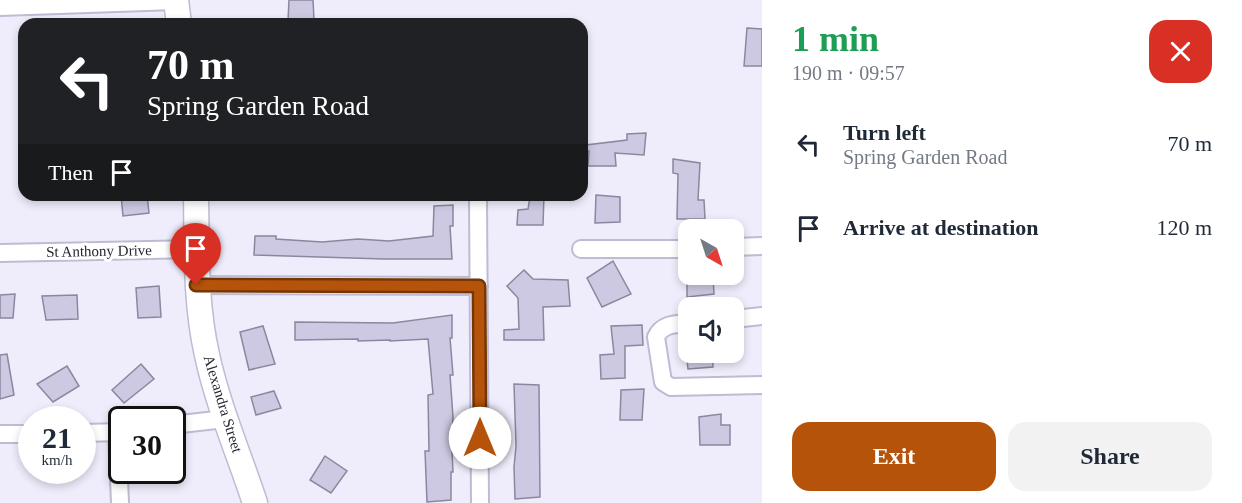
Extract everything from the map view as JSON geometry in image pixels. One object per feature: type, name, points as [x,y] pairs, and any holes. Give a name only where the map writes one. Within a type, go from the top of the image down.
[{"type":"main road","name":"Alexandra Street","points":[[196,201],[198,249],[196,285],[206,354],[225,419],[255,503]]},
{"type":"street","points":[[0,7],[177,8]]},
{"type":"street","points":[[478,201],[480,503]]},
{"type":"street","points":[[744,247],[762,246]]},
{"type":"street","name":"St Anthony Drive","points":[[0,253],[198,249]]},
{"type":"street","points":[[581,249],[678,249]]},
{"type":"street","points":[[196,285],[479,286]]},
{"type":"street","points":[[744,318],[762,316]]},
{"type":"street","points":[[678,324],[669,324],[656,337],[663,382],[671,387],[762,385]]},
{"type":"street","points":[[186,423],[225,419]]},
{"type":"street","points":[[0,434],[18,434]]},
{"type":"street","points":[[120,484],[120,503]]},
{"type":"building","points":[[289,0],[313,0],[314,18],[288,18]]},
{"type":"building","points":[[747,28],[762,29],[762,66],[744,66]]},
{"type":"building","points":[[646,133],[644,155],[615,153],[616,166],[588,166],[588,145],[627,140],[627,134]]},
{"type":"building","points":[[673,159],[700,163],[698,200],[704,200],[705,219],[677,219],[678,174],[673,173]]},
{"type":"building","points":[[596,195],[620,197],[620,222],[595,223]]},
{"type":"building","points":[[122,201],[148,201],[149,213],[123,216]]},
{"type":"building","points":[[529,201],[544,201],[543,225],[517,225],[518,210],[528,209]]},
{"type":"building","points":[[453,205],[453,226],[450,226],[452,259],[254,255],[255,236],[276,236],[276,239],[322,242],[358,239],[389,241],[433,236],[434,206]]},
{"type":"building","points":[[613,261],[631,294],[602,307],[587,278]]},
{"type":"building","points":[[524,270],[533,279],[568,280],[570,306],[543,307],[544,340],[504,340],[504,330],[519,329],[518,298],[507,286]]},
{"type":"building","points":[[687,285],[714,285],[714,294],[687,297]]},
{"type":"building","points":[[159,286],[161,317],[138,318],[136,288]]},
{"type":"building","points":[[15,294],[13,318],[0,318],[0,295]]},
{"type":"building","points":[[77,295],[78,319],[46,320],[42,296]]},
{"type":"building","points":[[452,315],[452,338],[450,338],[453,375],[450,375],[453,417],[451,500],[427,502],[425,451],[429,451],[428,395],[433,394],[428,339],[295,340],[295,322],[393,323]]},
{"type":"building","points":[[642,325],[643,345],[625,346],[625,378],[601,379],[600,355],[614,354],[611,326]]},
{"type":"building","points":[[263,326],[275,364],[249,370],[240,332]]},
{"type":"building","points":[[7,354],[14,395],[0,399],[0,355]]},
{"type":"building","points":[[687,363],[713,363],[713,367],[688,369]]},
{"type":"building","points":[[141,364],[154,379],[124,403],[112,390]]},
{"type":"building","points":[[67,366],[79,386],[53,402],[37,384]]},
{"type":"building","points":[[514,384],[539,385],[540,497],[515,499]]},
{"type":"building","points":[[644,389],[642,420],[620,420],[621,390]]},
{"type":"building","points":[[274,391],[281,408],[256,415],[251,397]]},
{"type":"building","points":[[721,414],[721,425],[730,425],[730,445],[700,445],[699,417]]},
{"type":"building","points":[[325,456],[347,471],[331,493],[310,480]]},
{"type":"route","points":[[196,285],[479,286],[480,438]]}]
